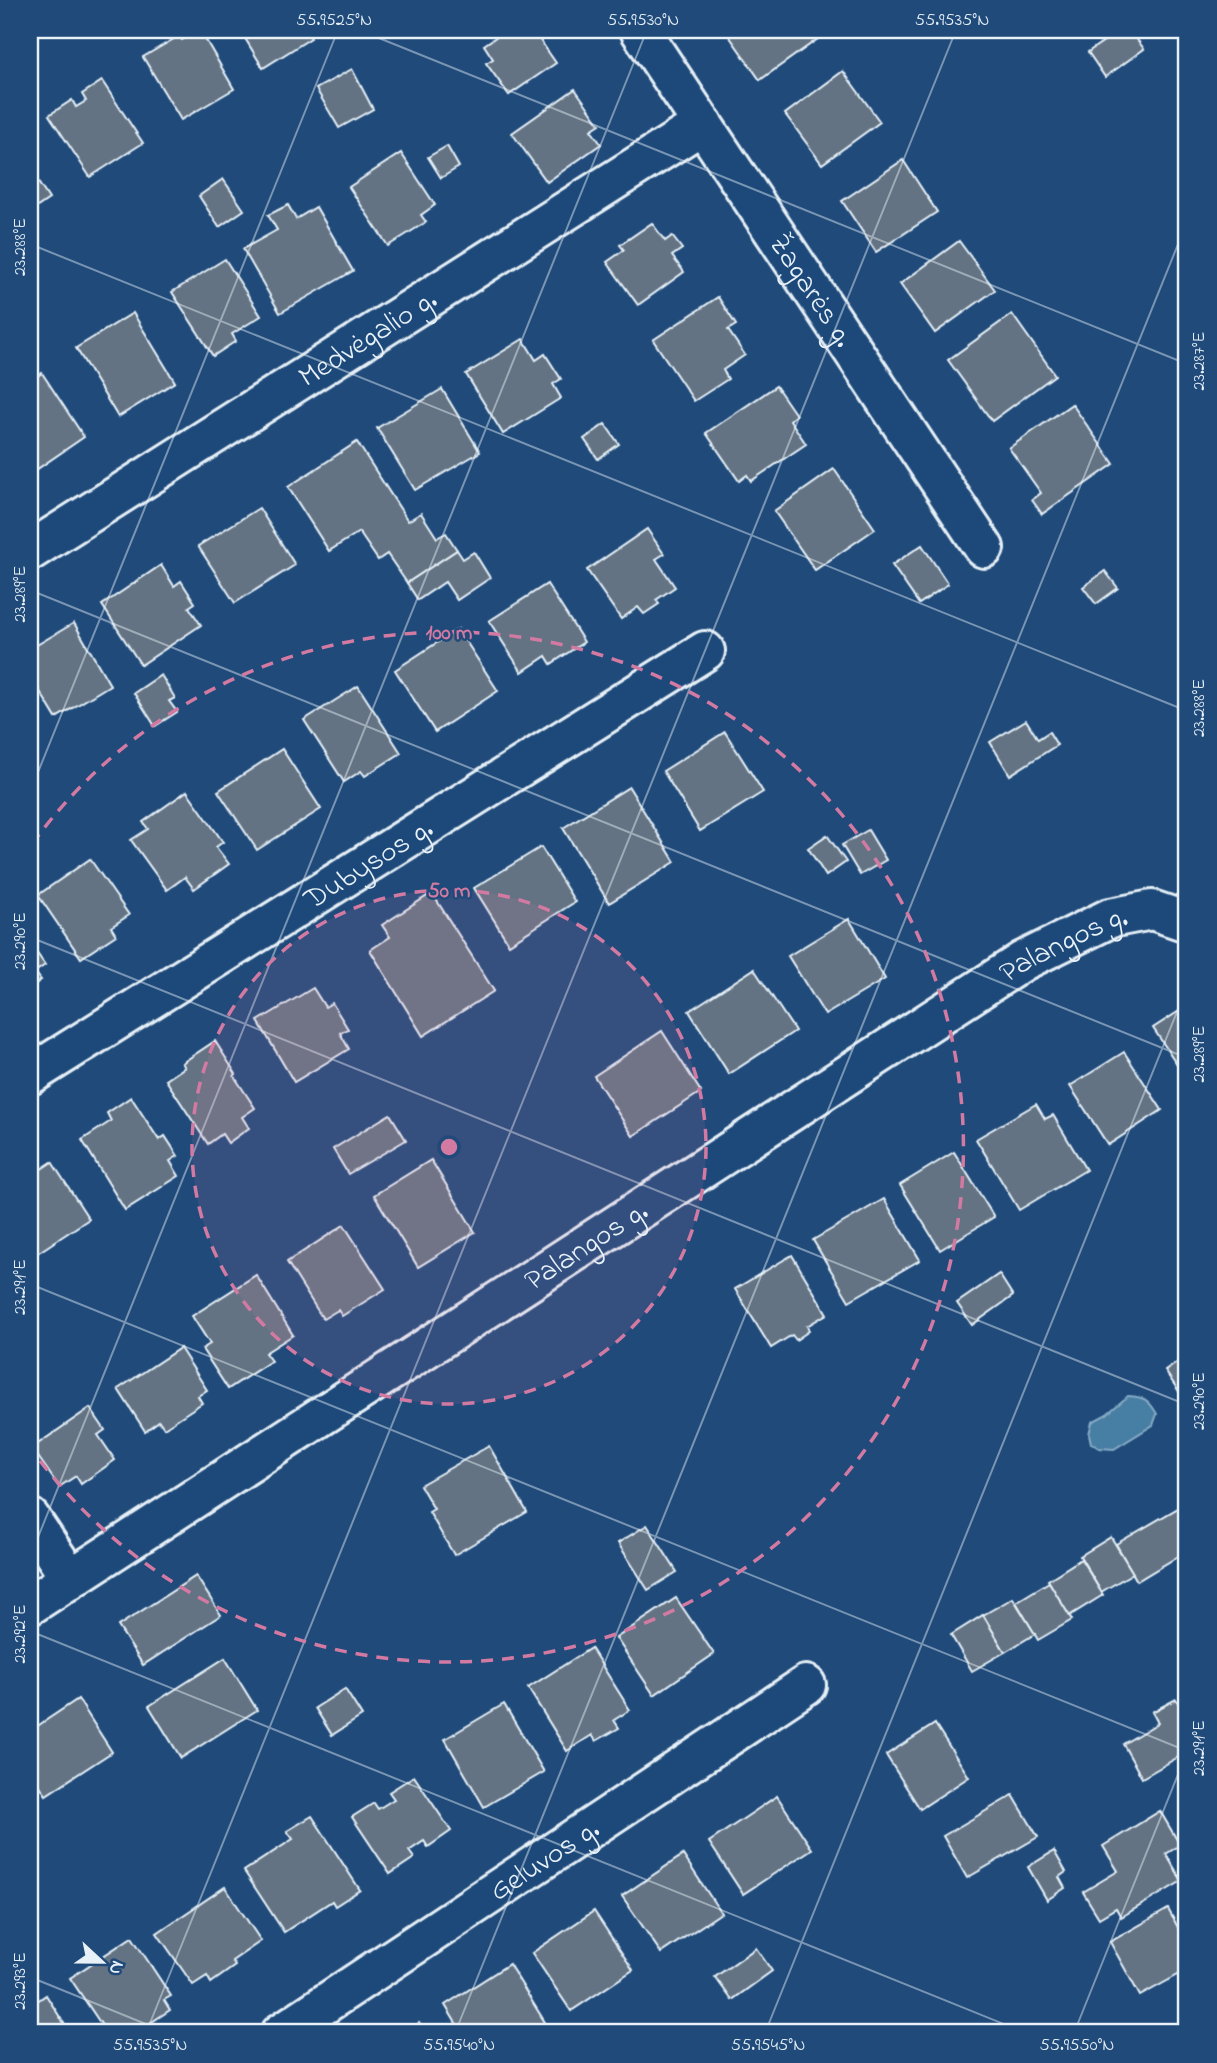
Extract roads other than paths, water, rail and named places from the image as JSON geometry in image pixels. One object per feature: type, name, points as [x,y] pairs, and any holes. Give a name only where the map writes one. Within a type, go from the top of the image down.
[{"type":"street","name":"Žagarės g.","points":[[640,30],[984,548]]},
{"type":"street","name":"Medvėgalio g.","points":[[30,551],[703,124]]},
{"type":"street","name":"Dubysos g.","points":[[30,1075],[705,651]]},
{"type":"street","name":"Palangos g.","points":[[30,1605],[1023,961],[1111,918],[1152,910],[1187,922]]},
{"type":"street","points":[[30,1518],[70,1578]]},
{"type":"street","name":"Geluvos g.","points":[[281,2033],[806,1685]]},
{"type":"water","points":[[1128,1396],[1143,1398],[1151,1405],[1157,1414],[1153,1425],[1114,1449],[1099,1448],[1091,1443],[1089,1434],[1092,1422],[1107,1414]]}]
